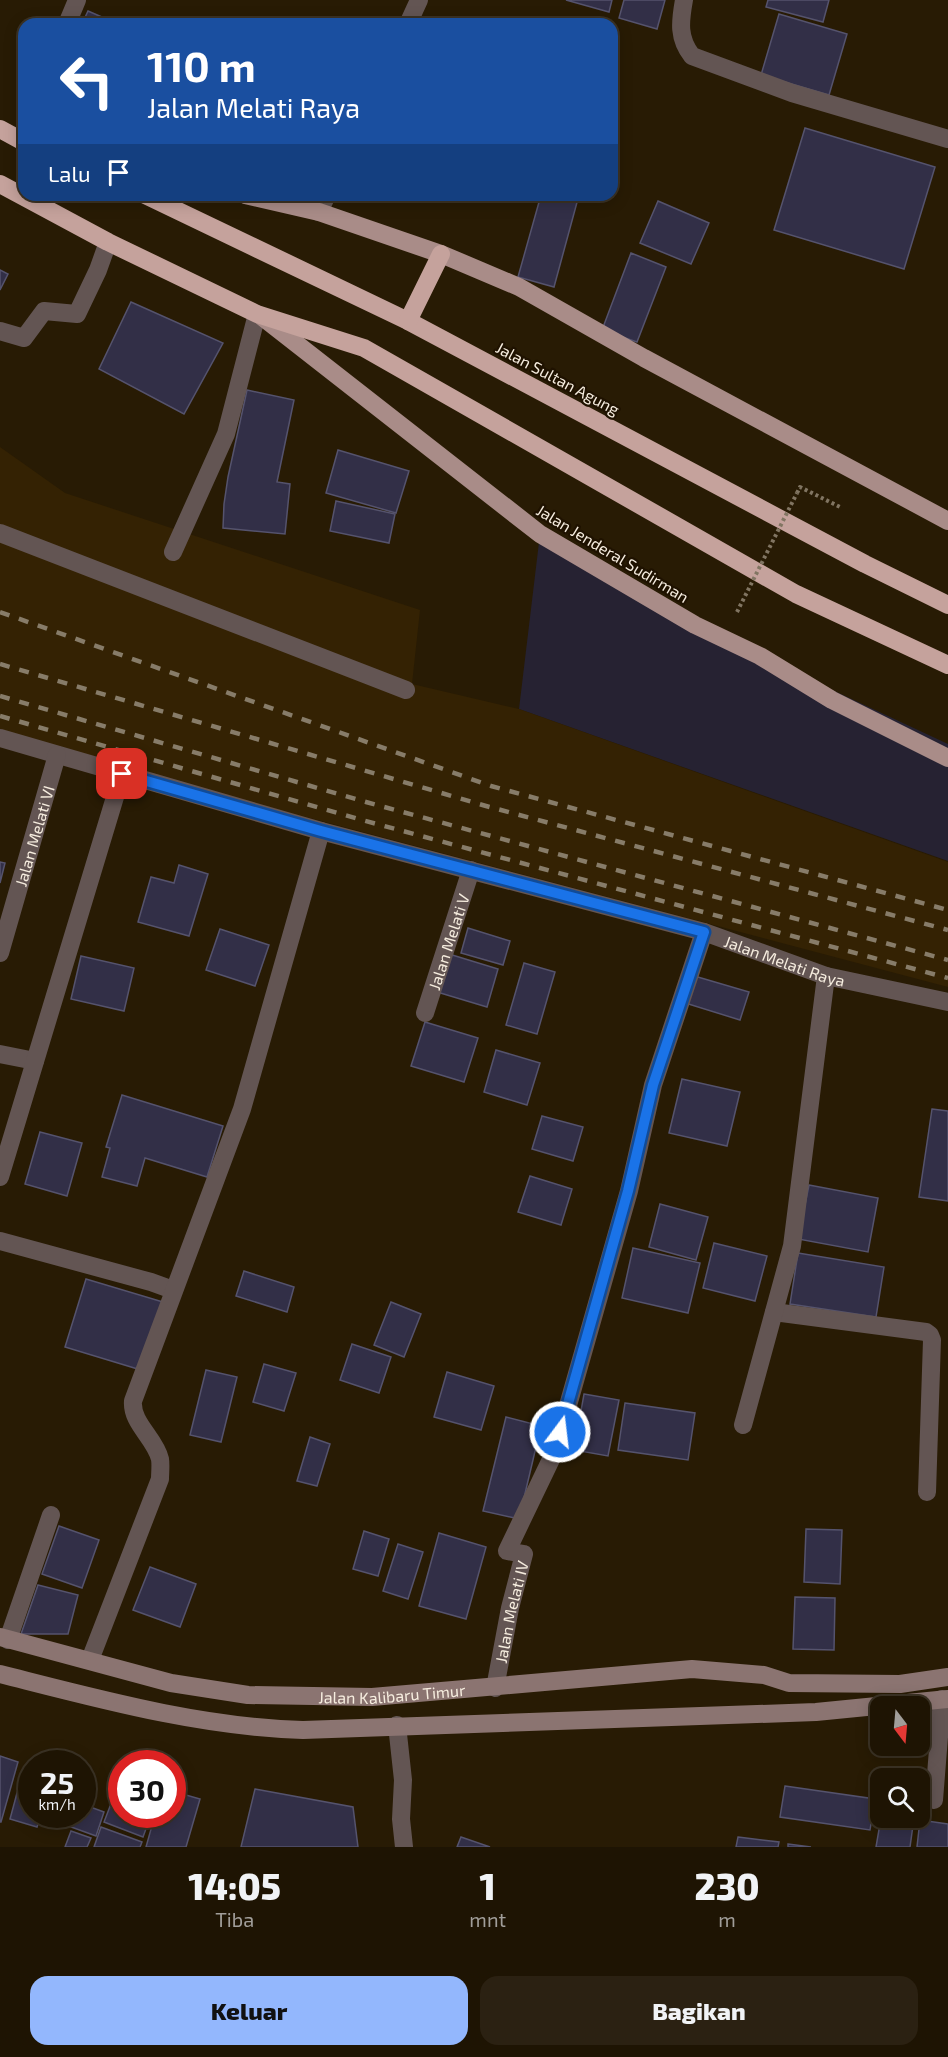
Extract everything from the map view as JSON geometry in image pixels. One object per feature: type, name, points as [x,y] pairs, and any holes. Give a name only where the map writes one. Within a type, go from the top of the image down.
[{"type":"highway","points":[[0,129],[18,136]]},
{"type":"highway","name":"Jalan Jenderal Sudirman","points":[[0,184],[18,194]]},
{"type":"highway","name":"Jalan Jenderal Sudirman","points":[[32,201],[108,242],[257,314],[363,348],[796,594],[948,665]]},
{"type":"highway","name":"Jalan Sultan Agung","points":[[158,201],[408,321],[865,564],[948,605]]},
{"type":"highway","points":[[408,321],[441,254]]},
{"type":"main road","points":[[271,201],[320,212],[441,254],[519,287],[644,358],[948,521]]},
{"type":"main road","name":"Jalan Jenderal Sudirman","points":[[257,314],[540,534],[695,626],[760,656],[832,700],[948,758]]},
{"type":"street","points":[[70,18],[77,0]]},
{"type":"street","points":[[411,18],[419,0]]},
{"type":"street","points":[[684,0],[680,33],[692,56],[792,93],[948,139]]},
{"type":"street","points":[[320,212],[325,201]]},
{"type":"street","points":[[0,331],[24,338],[44,311],[77,314],[98,270],[108,242]]},
{"type":"street","points":[[173,552],[226,434],[257,314]]},
{"type":"street","points":[[0,533],[406,690]]},
{"type":"street","name":"Jalan Melati Raya","points":[[0,738],[321,831],[704,932],[826,976],[948,1002]]},
{"type":"street","name":"Jalan Melati VI","points":[[0,953],[57,755]]},
{"type":"street","points":[[0,1178],[122,774]]},
{"type":"street","points":[[90,1660],[160,1479],[160,1460],[134,1413],[133,1407],[173,1290],[242,1109],[321,831]]},
{"type":"street","name":"Jalan Melati V","points":[[425,1013],[471,870]]},
{"type":"street","name":"Jalan Melati IV","points":[[495,1688],[510,1608],[524,1554],[507,1551],[555,1451],[628,1191],[653,1085],[704,932]]},
{"type":"street","points":[[743,1425],[792,1246],[826,976]]},
{"type":"street","points":[[0,1054],[35,1061]]},
{"type":"street","points":[[0,1241],[173,1290]]},
{"type":"street","points":[[774,1312],[926,1332],[930,1335],[932,1340],[927,1492]]},
{"type":"street","points":[[4,1639],[51,1515]]},
{"type":"street","name":"Jalan Kalibaru Timur","points":[[4,1639],[171,1683],[248,1695],[372,1698],[692,1669],[764,1675],[789,1683],[900,1684],[948,1677]]},
{"type":"street","name":"Jalan Kalibaru Timur","points":[[0,1674],[186,1717],[267,1729],[359,1729],[397,1725],[816,1712],[945,1699]]},
{"type":"street","points":[[789,1683],[789,1712]]},
{"type":"street","points":[[934,1800],[945,1699]]},
{"type":"street","points":[[397,1725],[403,1780],[401,1819],[404,1847]]},
{"type":"path","points":[[737,612],[800,487],[840,507]]},
{"type":"shaded area","points":[[0,447],[65,493],[420,610],[412,684],[519,709],[948,862],[948,987],[0,736]]},
{"type":"shaded area","points":[[540,534],[695,626],[948,744],[948,861],[519,709]]},
{"type":"building","points":[[566,0],[612,0],[609,12]]},
{"type":"building","points":[[624,0],[665,0],[657,29],[619,18]]},
{"type":"building","points":[[768,0],[829,0],[823,22],[766,7]]},
{"type":"building","points":[[88,11],[104,18],[85,18]]},
{"type":"building","points":[[779,14],[847,34],[829,95],[761,75]]},
{"type":"building","points":[[805,128],[935,167],[904,269],[774,230]]},
{"type":"building","points":[[539,201],[577,201],[554,287],[518,277]]},
{"type":"building","points":[[658,201],[709,223],[691,264],[640,243]]},
{"type":"building","points":[[631,253],[666,267],[637,342],[602,330]]},
{"type":"building","points":[[0,270],[8,274],[0,290]]},
{"type":"building","points":[[131,302],[223,343],[184,414],[99,369]]},
{"type":"building","points":[[247,390],[294,400],[277,482],[290,484],[285,534],[223,528],[228,477]]},
{"type":"building","points":[[338,450],[409,471],[396,513],[326,493]]},
{"type":"building","points":[[336,501],[395,514],[389,543],[330,531]]},
{"type":"building","points":[[0,862],[5,863],[0,883]]},
{"type":"building","points":[[179,865],[208,874],[189,936],[138,922],[151,877],[174,883]]},
{"type":"building","points":[[468,928],[510,941],[503,965],[461,953]]},
{"type":"building","points":[[220,929],[269,945],[255,986],[206,970]]},
{"type":"building","points":[[449,954],[498,969],[487,1007],[437,992]]},
{"type":"building","points":[[81,956],[134,968],[124,1011],[71,999]]},
{"type":"building","points":[[524,963],[555,972],[537,1034],[506,1025]]},
{"type":"building","points":[[691,975],[749,992],[740,1020],[682,1002]]},
{"type":"building","points":[[425,1022],[478,1038],[464,1082],[411,1066]]},
{"type":"building","points":[[496,1050],[540,1063],[527,1105],[484,1092]]},
{"type":"building","points":[[682,1079],[740,1092],[727,1146],[669,1133]]},
{"type":"building","points":[[122,1095],[223,1126],[207,1177],[145,1158],[137,1186],[102,1177],[110,1148],[106,1147]]},
{"type":"building","points":[[932,1109],[948,1111],[948,1201],[919,1197]]},
{"type":"building","points":[[542,1116],[583,1127],[573,1161],[532,1149]]},
{"type":"building","points":[[40,1132],[82,1143],[67,1196],[25,1184]]},
{"type":"building","points":[[530,1176],[572,1189],[561,1225],[518,1212]]},
{"type":"building","points":[[809,1185],[878,1198],[868,1252],[798,1239]]},
{"type":"building","points":[[660,1204],[708,1217],[696,1260],[649,1247]]},
{"type":"building","points":[[714,1243],[767,1256],[755,1301],[703,1288]]},
{"type":"building","points":[[633,1248],[700,1263],[688,1313],[622,1298]]},
{"type":"building","points":[[798,1253],[884,1267],[876,1317],[790,1304]]},
{"type":"building","points":[[244,1271],[294,1287],[287,1312],[236,1296]]},
{"type":"building","points":[[86,1279],[163,1302],[141,1370],[65,1347]]},
{"type":"building","points":[[391,1302],[421,1314],[404,1357],[374,1345]]},
{"type":"building","points":[[352,1344],[391,1357],[379,1393],[340,1380]]},
{"type":"building","points":[[264,1364],[296,1373],[284,1411],[253,1402]]},
{"type":"building","points":[[206,1370],[237,1377],[221,1442],[190,1435]]},
{"type":"building","points":[[447,1372],[494,1386],[481,1430],[434,1417]]},
{"type":"building","points":[[584,1394],[619,1400],[608,1456],[574,1450]]},
{"type":"building","points":[[625,1403],[695,1413],[688,1460],[618,1450]]},
{"type":"building","points":[[506,1417],[541,1426],[519,1519],[483,1511]]},
{"type":"building","points":[[310,1437],[330,1444],[317,1486],[297,1481]]},
{"type":"building","points":[[59,1526],[99,1540],[82,1588],[42,1574]]},
{"type":"building","points":[[806,1529],[842,1530],[840,1584],[804,1582]]},
{"type":"building","points":[[364,1531],[389,1539],[378,1576],[353,1569]]},
{"type":"building","points":[[439,1533],[486,1547],[466,1619],[419,1606]]},
{"type":"building","points":[[398,1544],[423,1552],[408,1599],[383,1591]]},
{"type":"building","points":[[150,1567],[196,1584],[180,1627],[133,1610]]},
{"type":"building","points":[[38,1585],[78,1595],[68,1634],[21,1634]]},
{"type":"building","points":[[795,1597],[835,1598],[834,1650],[793,1649]]},
{"type":"building","points":[[0,1756],[18,1762],[0,1822]]},
{"type":"building","points":[[785,1786],[870,1798],[870,1830],[780,1817]]},
{"type":"building","points":[[18,1789],[18,1821],[10,1819]]},
{"type":"building","points":[[255,1789],[353,1807],[358,1847],[241,1847]]},
{"type":"building","points":[[186,1795],[200,1799],[186,1847],[146,1847],[151,1828],[186,1828]]},
{"type":"building","points":[[96,1809],[104,1812],[96,1836],[74,1828],[96,1828]]},
{"type":"building","points":[[108,1812],[108,1824],[104,1822]]},
{"type":"building","points":[[930,1821],[948,1824],[948,1847],[917,1847],[919,1828],[930,1828]]},
{"type":"building","points":[[101,1827],[142,1842],[140,1847],[94,1847]]},
{"type":"building","points":[[120,1828],[146,1828],[143,1837]]},
{"type":"building","points":[[879,1828],[913,1828],[910,1847],[876,1847]]},
{"type":"building","points":[[71,1831],[91,1838],[87,1847],[65,1847]]},
{"type":"building","points":[[461,1837],[490,1847],[457,1847]]},
{"type":"building","points":[[738,1837],[779,1842],[778,1847],[736,1847]]},
{"type":"building","points":[[788,1844],[811,1847],[788,1847]]},
{"type":"railway","points":[[0,612],[491,786],[948,910]]},
{"type":"railway","points":[[0,664],[486,806],[948,930]]},
{"type":"railway","points":[[0,696],[366,802],[948,960]]},
{"type":"railway","points":[[0,716],[362,820],[948,978]]},
{"type":"route","points":[[122,774],[321,831],[704,932],[653,1085],[628,1191],[560,1432]]}]
